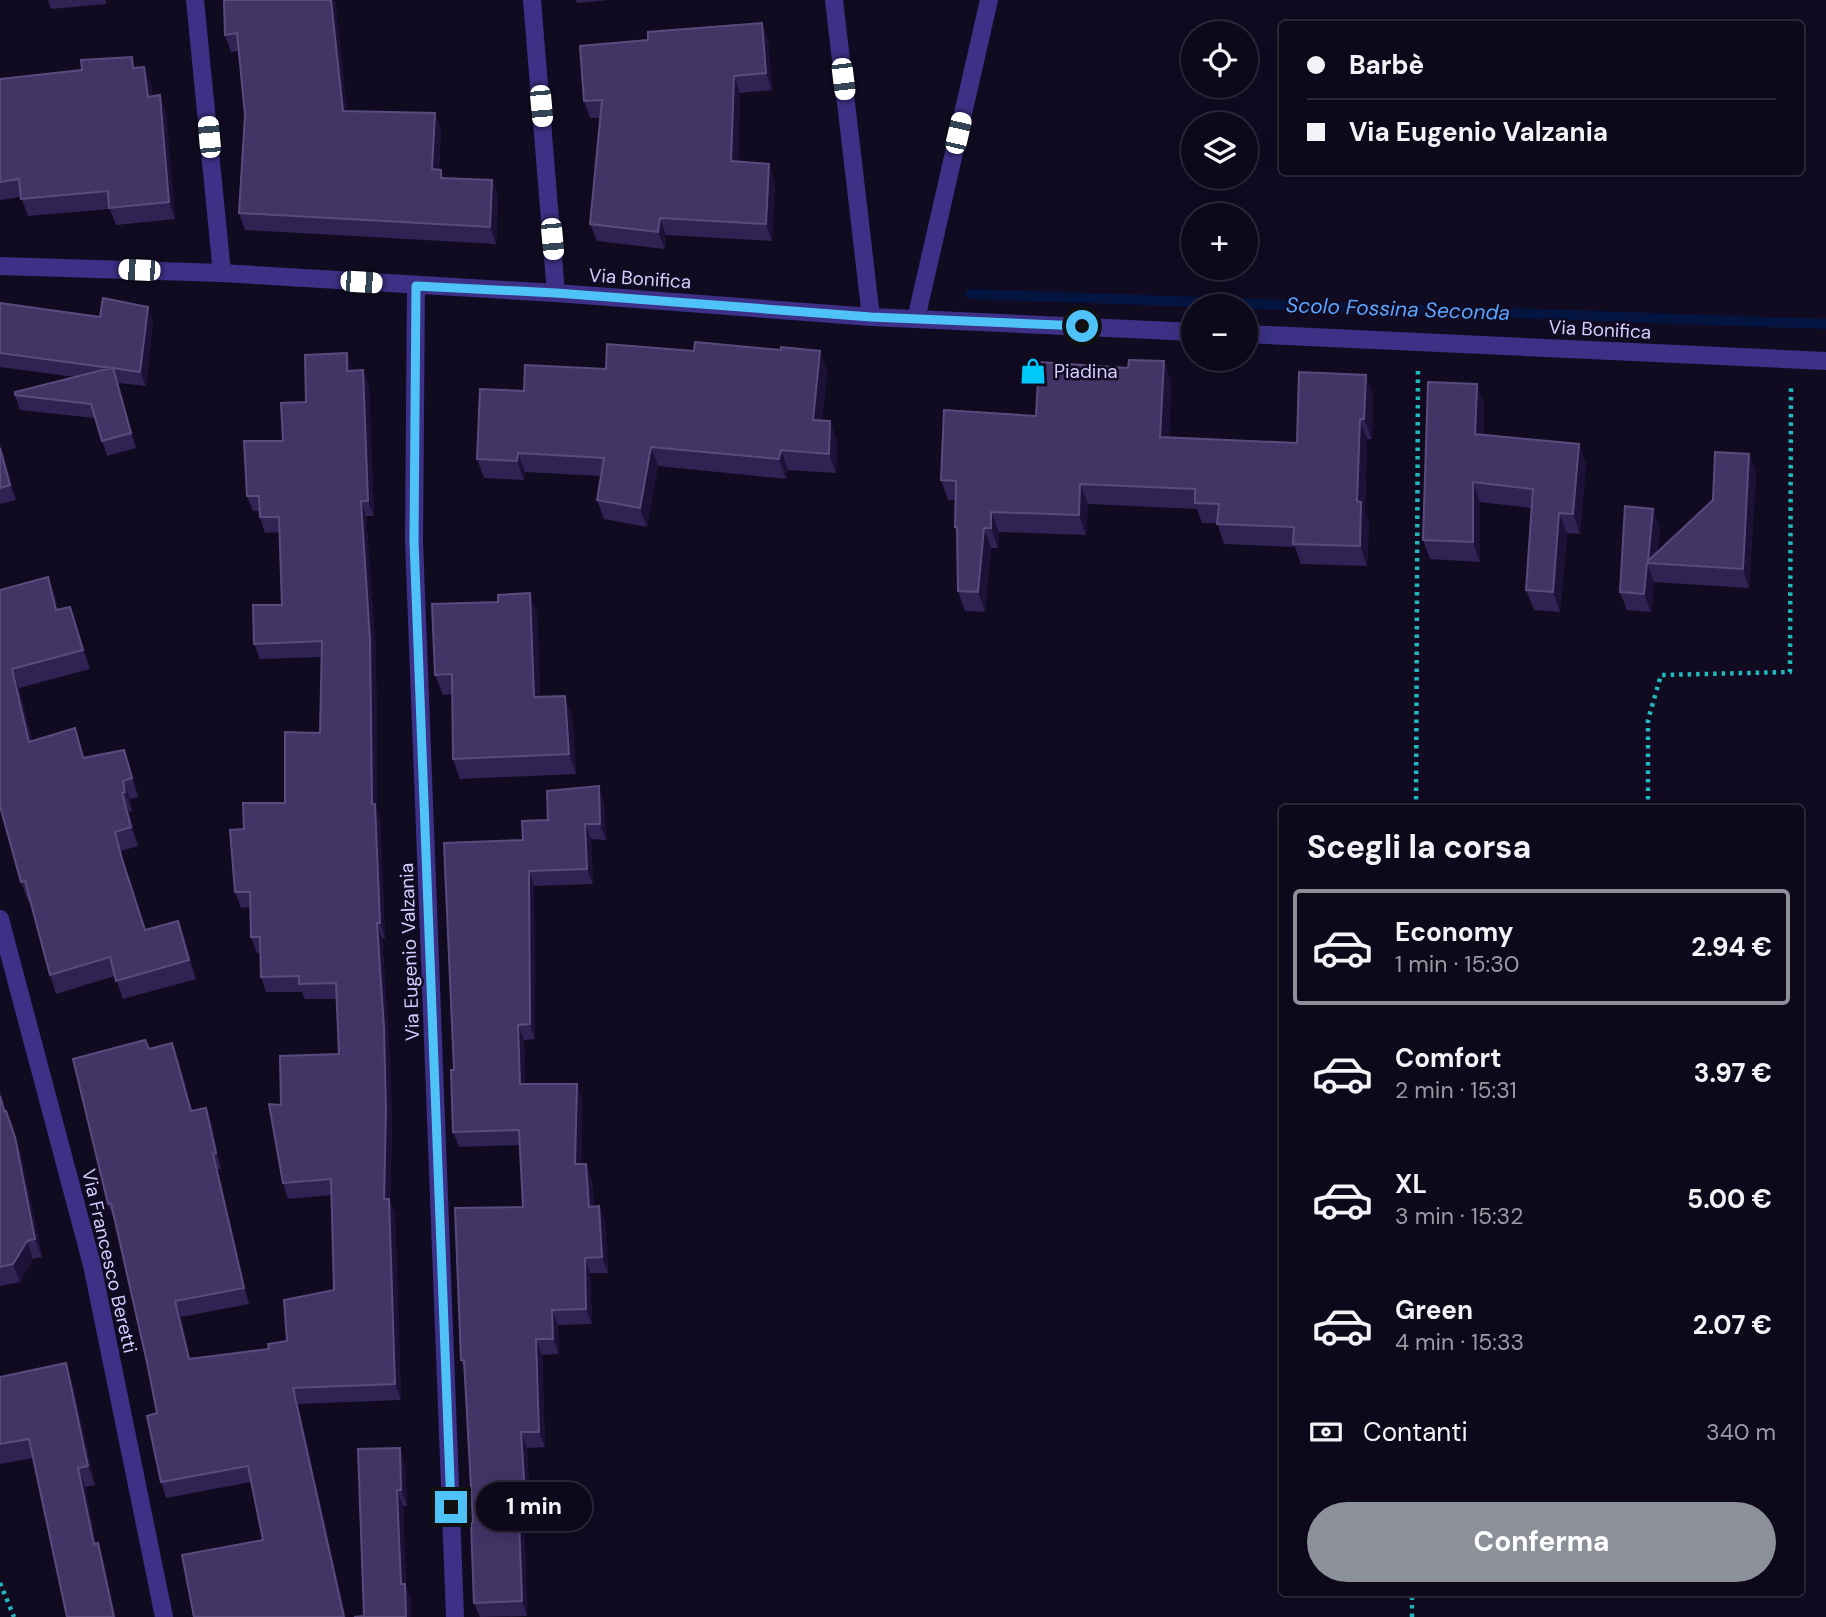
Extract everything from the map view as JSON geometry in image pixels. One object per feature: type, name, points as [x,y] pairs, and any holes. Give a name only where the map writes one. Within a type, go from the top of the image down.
[{"type":"street","points":[[195,0],[222,273]]},
{"type":"street","points":[[532,0],[556,293]]},
{"type":"street","points":[[834,0],[871,317]]},
{"type":"street","points":[[916,319],[989,0]]},
{"type":"street","name":"Via Bonifica","points":[[0,266],[222,273],[556,293],[871,317],[1181,330]]},
{"type":"street","name":"Via Eugenio Valzania","points":[[416,286],[414,541],[455,1617]]},
{"type":"street","name":"Via Bonifica","points":[[1258,335],[1826,361]]},
{"type":"street","name":"Via Francesco Beretti","points":[[0,919],[92,1265],[164,1617]]},
{"type":"path","points":[[1416,805],[1418,342]]},
{"type":"path","points":[[1648,805],[1647,720],[1661,675],[1790,672],[1791,359]]},
{"type":"path","points":[[0,1583],[13,1617]]},
{"type":"path","points":[[1412,1596],[1412,1617]]},
{"type":"building","points":[[224,0],[331,0],[343,111],[435,113],[432,169],[441,170],[441,178],[492,180],[490,227],[239,213],[245,115],[237,33],[225,35]]},
{"type":"building","points":[[762,23],[766,73],[734,76],[731,161],[769,164],[766,224],[660,218],[658,232],[590,224],[602,100],[584,101],[580,46],[648,40],[648,32]]},
{"type":"building","points":[[132,57],[133,68],[144,67],[148,97],[160,95],[169,202],[109,208],[108,191],[21,199],[19,179],[0,182],[0,79],[82,70],[81,60]]},
{"type":"building","points":[[103,298],[148,307],[140,372],[113,368],[131,433],[102,441],[91,404],[15,395],[15,392],[111,368],[0,353],[0,303],[100,317]]},
{"type":"building","points":[[695,342],[820,351],[813,420],[830,421],[829,454],[781,450],[779,459],[651,447],[640,508],[597,500],[604,458],[518,453],[517,461],[477,459],[480,389],[524,391],[525,365],[606,369],[607,344],[694,351]]},
{"type":"building","points":[[347,353],[347,371],[363,370],[368,501],[361,501],[370,640],[372,804],[375,804],[380,923],[377,923],[384,1028],[384,1199],[389,1199],[395,1384],[293,1388],[344,1617],[194,1617],[182,1555],[263,1540],[248,1466],[161,1482],[147,1416],[157,1413],[148,1367],[111,1203],[108,1204],[73,1059],[145,1040],[149,1049],[172,1043],[191,1111],[206,1108],[216,1153],[213,1154],[244,1288],[175,1301],[189,1359],[269,1349],[268,1344],[287,1341],[284,1300],[334,1290],[331,1179],[283,1183],[269,1104],[281,1105],[280,1056],[339,1054],[336,983],[299,984],[299,976],[261,977],[260,937],[251,937],[250,892],[235,892],[230,830],[244,829],[243,803],[285,803],[285,732],[320,733],[322,641],[254,644],[253,605],[282,605],[279,517],[260,517],[259,496],[247,496],[244,441],[283,441],[281,403],[306,402],[305,355]]},
{"type":"building","points":[[1129,360],[1164,361],[1160,437],[1297,443],[1299,372],[1366,375],[1364,419],[1360,419],[1357,501],[1361,502],[1360,546],[1293,544],[1294,527],[1217,524],[1219,504],[1195,503],[1195,489],[1080,484],[1079,515],[991,512],[991,528],[984,528],[978,592],[958,591],[956,481],[941,480],[944,410],[1036,416],[1039,362],[1128,368]]},
{"type":"building","points":[[1428,382],[1477,384],[1475,434],[1579,444],[1573,514],[1559,513],[1553,592],[1526,590],[1533,489],[1473,482],[1473,542],[1423,540]]},
{"type":"building","points":[[0,448],[10,485],[0,488]]},
{"type":"building","points":[[1715,452],[1749,454],[1743,569],[1647,563],[1644,594],[1620,592],[1625,506],[1653,509],[1648,561],[1713,500]]},
{"type":"building","points":[[48,577],[56,610],[70,607],[83,650],[12,669],[29,742],[75,728],[83,758],[124,750],[132,778],[123,781],[125,792],[122,793],[131,827],[115,832],[122,859],[145,930],[178,921],[189,960],[116,981],[110,957],[50,975],[25,881],[21,882],[0,806],[0,590]]},
{"type":"building","points":[[530,593],[534,697],[565,696],[569,754],[453,759],[452,674],[435,675],[432,604],[498,602],[498,595]]},
{"type":"building","points":[[599,786],[600,824],[585,824],[587,869],[529,871],[530,1024],[518,1025],[520,1084],[577,1084],[575,1164],[586,1164],[589,1207],[599,1206],[602,1257],[585,1258],[586,1309],[552,1310],[553,1339],[536,1339],[539,1432],[521,1432],[525,1494],[518,1493],[522,1601],[474,1603],[473,1523],[464,1360],[461,1360],[455,1208],[523,1207],[519,1130],[453,1132],[451,1070],[454,1070],[444,843],[523,840],[522,821],[548,820],[547,791]]},
{"type":"building","points":[[0,1096],[15,1137],[35,1239],[27,1241],[13,1264],[0,1267]]},
{"type":"building","points":[[66,1363],[88,1466],[78,1468],[94,1544],[98,1543],[114,1617],[67,1617],[29,1439],[0,1444],[0,1377]]},
{"type":"building","points":[[400,1448],[401,1490],[397,1490],[401,1584],[405,1584],[406,1617],[354,1617],[364,1616],[358,1449]]},
{"type":"waterway","name":"Scolo Fossina Seconda","points":[[970,294],[1826,324]]},
{"type":"place","name":"Piadina","points":[[1033,371]]},
{"type":"route","points":[[451,1507],[414,541],[416,286],[556,293],[871,317],[1082,326]]}]
